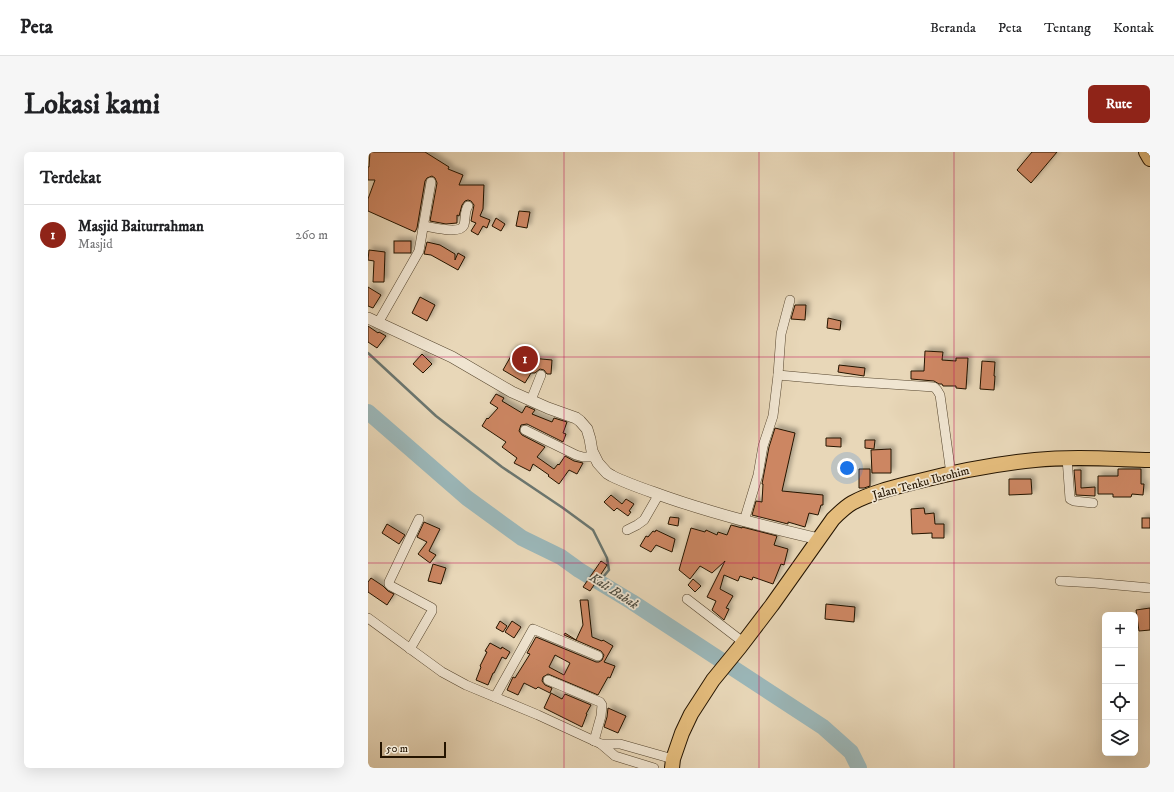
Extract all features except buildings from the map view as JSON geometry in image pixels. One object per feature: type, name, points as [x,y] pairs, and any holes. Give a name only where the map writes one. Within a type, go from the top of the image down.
[{"type":"main road","points":[[1146,152],[1150,159]]},
{"type":"main road","name":"Jalan Tenku Ibrohim","points":[[672,763],[691,714],[713,680],[772,605],[833,519],[851,504],[860,499],[904,485],[983,467],[1009,463],[1067,458],[1150,460]]},
{"type":"street","points":[[378,323],[415,258],[420,244],[431,182]]},
{"type":"street","points":[[423,229],[459,230],[464,225],[468,206]]},
{"type":"street","points":[[744,521],[758,475],[763,446],[773,416],[781,334],[790,300]]},
{"type":"street","points":[[368,318],[452,357],[512,392],[580,421],[589,434],[594,457],[602,468],[612,476],[659,494],[744,521],[819,539]]},
{"type":"street","points":[[531,400],[541,375]]},
{"type":"street","points":[[778,375],[844,382],[934,387],[940,395],[951,474]]},
{"type":"street","points":[[525,430],[576,455],[583,457],[594,457]]},
{"type":"street","points":[[1067,458],[1070,499],[1074,501],[1093,503]]},
{"type":"street","points":[[627,530],[644,520],[659,494]]},
{"type":"street","points":[[410,649],[432,608],[391,586],[389,582],[419,519]]},
{"type":"street","points":[[1060,581],[1150,588]]},
{"type":"street","points":[[687,599],[742,645]]},
{"type":"street","points":[[368,618],[442,672],[454,679],[538,715],[597,743],[615,756],[654,768]]},
{"type":"street","points":[[495,697],[533,629],[598,656]]},
{"type":"street","points":[[548,680],[602,704],[603,709],[597,743]]},
{"type":"street","points":[[597,743],[620,744],[672,763]]},
{"type":"waterway","points":[[368,353],[436,416],[502,467],[593,530],[607,558],[609,570],[599,582]]},
{"type":"waterway","name":"Kali Babak","points":[[368,412],[467,498],[522,538],[561,557],[823,727],[851,752],[859,768]]},
{"type":"place","name":"Masjid Baiturrahman","points":[[525,359]]}]
